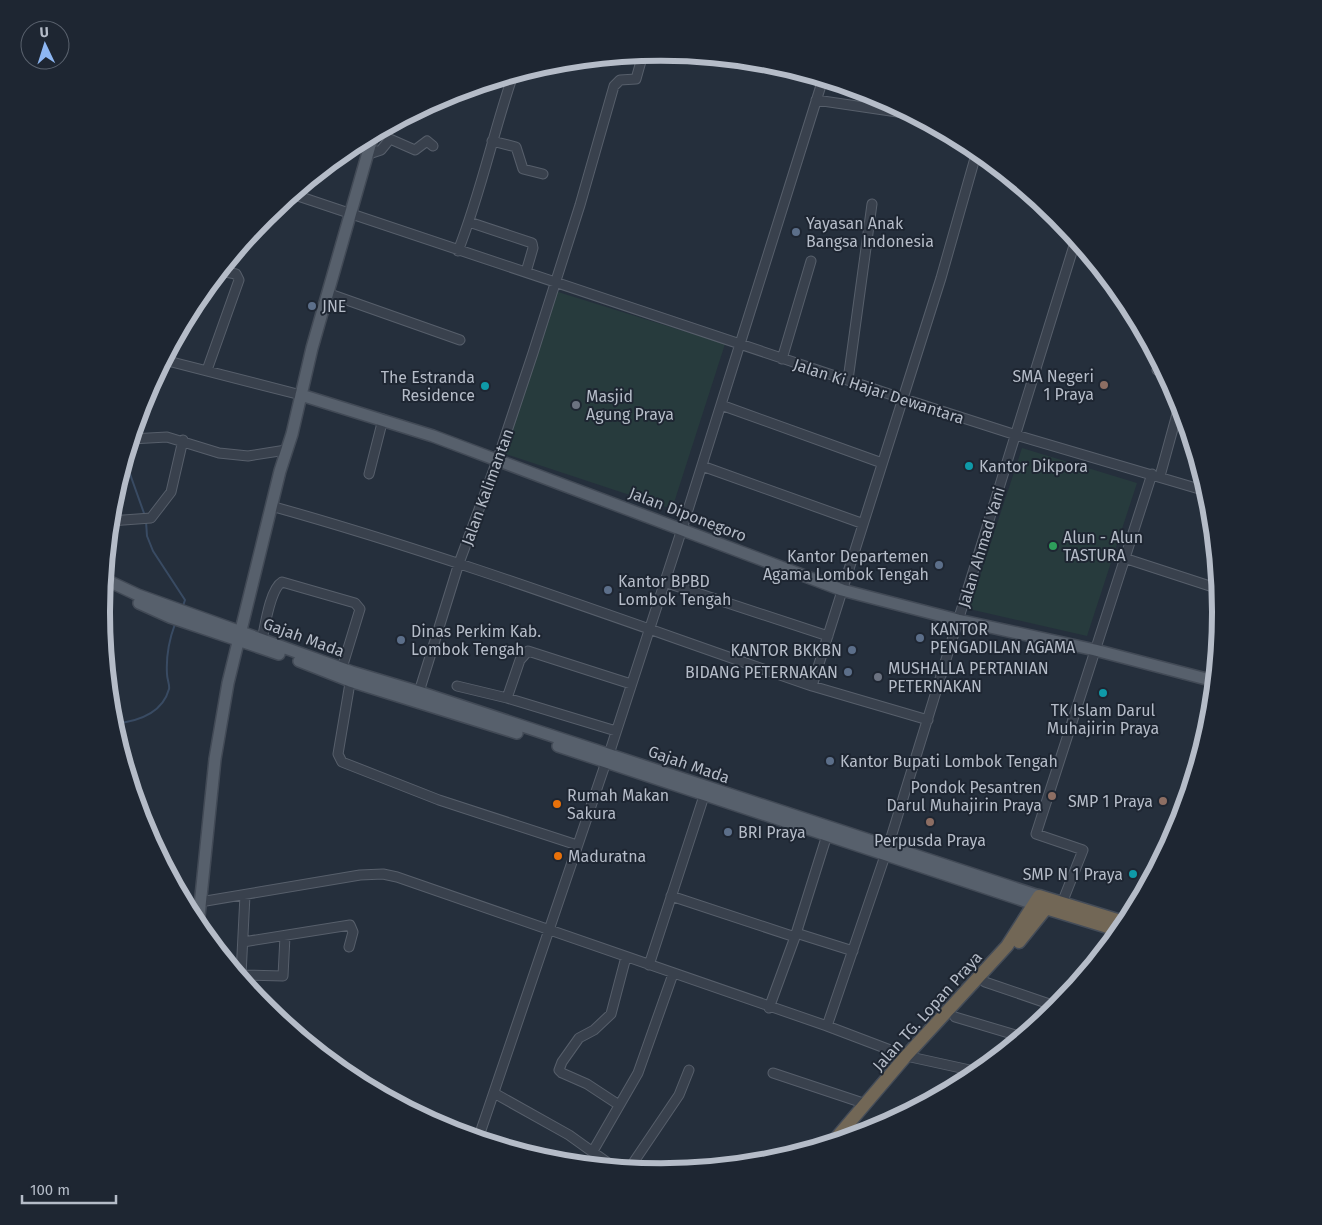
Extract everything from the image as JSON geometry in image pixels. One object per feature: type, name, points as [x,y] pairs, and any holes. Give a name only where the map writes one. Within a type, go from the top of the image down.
[{"type":"highway","name":"Gajah Mada","points":[[1047,902],[1118,921]]},
{"type":"highway","name":"Gajah Mada","points":[[1047,902],[1113,928]]},
{"type":"highway","name":"Jalan TG. Lopan Praya","points":[[853,1129],[910,1057],[955,1016],[985,982],[1047,902]]},
{"type":"highway","name":"Jalan TG. Lopan Praya","points":[[841,1133],[1047,902]]},
{"type":"main road","points":[[199,913],[215,759],[228,683],[271,506],[327,293],[370,144]]},
{"type":"main road","name":"Jalan Diponegoro","points":[[301,395],[383,419],[842,590],[958,620],[1095,650],[1208,680]]},
{"type":"main road","points":[[111,582],[170,612]]},
{"type":"main road","points":[[111,590],[240,636]]},
{"type":"main road","points":[[185,617],[214,632],[240,636]]},
{"type":"main road","name":"Gajah Mada","points":[[240,636],[262,640],[348,674],[419,692],[490,719]]},
{"type":"main road","name":"Gajah Mada","points":[[240,636],[348,674],[1047,902]]},
{"type":"main road","name":"Gajah Mada","points":[[607,758],[704,796],[768,812],[827,835],[887,851]]},
{"type":"street","name":"Jalan Kalimantan","points":[[419,692],[459,563],[497,461],[555,282],[614,86],[620,80],[636,79],[641,62]]},
{"type":"street","points":[[458,251],[484,179],[492,142],[511,82]]},
{"type":"street","points":[[481,1133],[682,529],[821,85]]},
{"type":"street","points":[[816,100],[889,111]]},
{"type":"street","points":[[365,148],[368,152],[381,150],[390,139],[415,150],[427,141],[432,146]]},
{"type":"street","points":[[492,142],[516,147],[523,169],[543,174]]},
{"type":"street","points":[[812,686],[861,523],[941,278],[975,159]]},
{"type":"street","name":"Jalan Ki Hajar Dewantara","points":[[300,197],[901,398],[1016,435],[1198,488]]},
{"type":"street","points":[[848,380],[872,204]]},
{"type":"street","points":[[469,222],[532,243],[533,248],[526,272]]},
{"type":"street","name":"Jalan Ahmad Yani","points":[[827,1026],[887,851],[1073,247]]},
{"type":"street","points":[[782,359],[811,261]]},
{"type":"street","points":[[207,370],[239,280],[236,274],[228,272]]},
{"type":"street","points":[[327,293],[460,340]]},
{"type":"street","points":[[171,362],[301,395]]},
{"type":"street","points":[[721,405],[882,463]]},
{"type":"street","points":[[1047,902],[1082,850],[1036,834],[1095,650],[1176,417]]},
{"type":"street","points":[[368,474],[383,419]]},
{"type":"street","points":[[138,439],[161,437],[183,440],[219,452],[248,456],[286,450]]},
{"type":"street","points":[[117,521],[146,519],[170,495],[183,440]]},
{"type":"street","points":[[702,466],[861,523]]},
{"type":"street","points":[[271,506],[359,531],[459,563],[812,686],[928,720]]},
{"type":"street","points":[[1127,560],[1211,587]]},
{"type":"street","points":[[262,640],[270,603],[278,585],[282,582],[355,603],[360,609],[348,674],[338,754],[342,762],[439,800],[577,845]]},
{"type":"street","points":[[664,582],[828,636]]},
{"type":"street","points":[[507,698],[522,655],[529,651],[631,684]]},
{"type":"street","points":[[457,686],[507,698],[616,731]]},
{"type":"street","points":[[649,965],[704,796]]},
{"type":"street","points":[[769,1008],[827,835]]},
{"type":"street","points":[[200,902],[360,875],[383,874],[397,877],[769,1008],[827,1026],[910,1057],[969,1070]]},
{"type":"street","points":[[241,969],[245,895]]},
{"type":"street","points":[[672,896],[795,935],[853,951]]},
{"type":"street","points":[[243,942],[350,925],[353,932],[349,947]]},
{"type":"street","points":[[246,975],[282,976],[286,936]]},
{"type":"street","points":[[619,1105],[587,1084],[559,1070],[562,1062],[579,1038],[594,1030],[610,1016],[626,957]]},
{"type":"street","points":[[593,1151],[642,1063],[673,974]]},
{"type":"street","points":[[985,982],[1049,1004]]},
{"type":"street","points":[[955,1016],[1015,1035]]},
{"type":"street","points":[[633,1163],[678,1096],[689,1070]]},
{"type":"street","points":[[773,1073],[866,1104]]},
{"type":"street","points":[[494,1094],[558,1128],[606,1161]]},
{"type":"green space","points":[[555,291],[725,344],[672,509],[503,453]]},
{"type":"green space","name":"Alun - Alun TASTURA","points":[[1022,448],[1137,483],[1087,636],[969,609]]},
{"type":"waterway","points":[[129,471],[145,516]]},
{"type":"waterway","points":[[146,521],[147,536],[153,551],[185,600],[183,606]]},
{"type":"waterway","points":[[121,723],[146,716],[154,711],[165,698],[169,687],[167,674],[168,655],[175,624]]},
{"type":"place","name":"Yayasan Anak Bangsa Indonesia","points":[[796,232]]},
{"type":"place","name":"JNE","points":[[312,306]]},
{"type":"place","name":"SMA Negeri 1 Praya","points":[[1104,385]]},
{"type":"place","name":"The Estranda Residence","points":[[485,386]]},
{"type":"place","name":"Masjid Agung Praya","points":[[576,405]]},
{"type":"place","name":"Kantor Dikpora","points":[[969,466]]},
{"type":"place","name":"Alun - Alun TASTURA","points":[[1053,546]]},
{"type":"place","name":"Kantor Departemen Agama Lombok Tengah","points":[[939,565]]},
{"type":"place","name":"Kantor BPBD Lombok Tengah","points":[[608,590]]},
{"type":"place","name":"KANTOR PENGADILAN AGAMA","points":[[920,638]]},
{"type":"place","name":"Dinas Perkim Kab. Lombok Tengah","points":[[401,640]]},
{"type":"place","name":"KANTOR BKKBN","points":[[852,650]]},
{"type":"place","name":"BIDANG PETERNAKAN","points":[[848,672]]},
{"type":"place","name":"MUSHALLA PERTANIAN PETERNAKAN","points":[[878,677]]},
{"type":"place","name":"TK Islam Darul Muhajirin Praya","points":[[1103,693]]},
{"type":"place","name":"Kantor Bupati Lombok Tengah","points":[[830,761]]},
{"type":"place","name":"Pondok Pesantren Darul Muhajirin Praya","points":[[1052,796]]},
{"type":"place","name":"SMP 1 Praya","points":[[1163,801]]},
{"type":"place","name":"Rumah Makan Sakura","points":[[557,804]]},
{"type":"place","name":"Perpusda Praya","points":[[930,822]]},
{"type":"place","name":"BRI Praya","points":[[728,832]]},
{"type":"place","name":"Maduratna","points":[[558,856]]},
{"type":"place","name":"SMP N 1 Praya","points":[[1133,874]]}]
